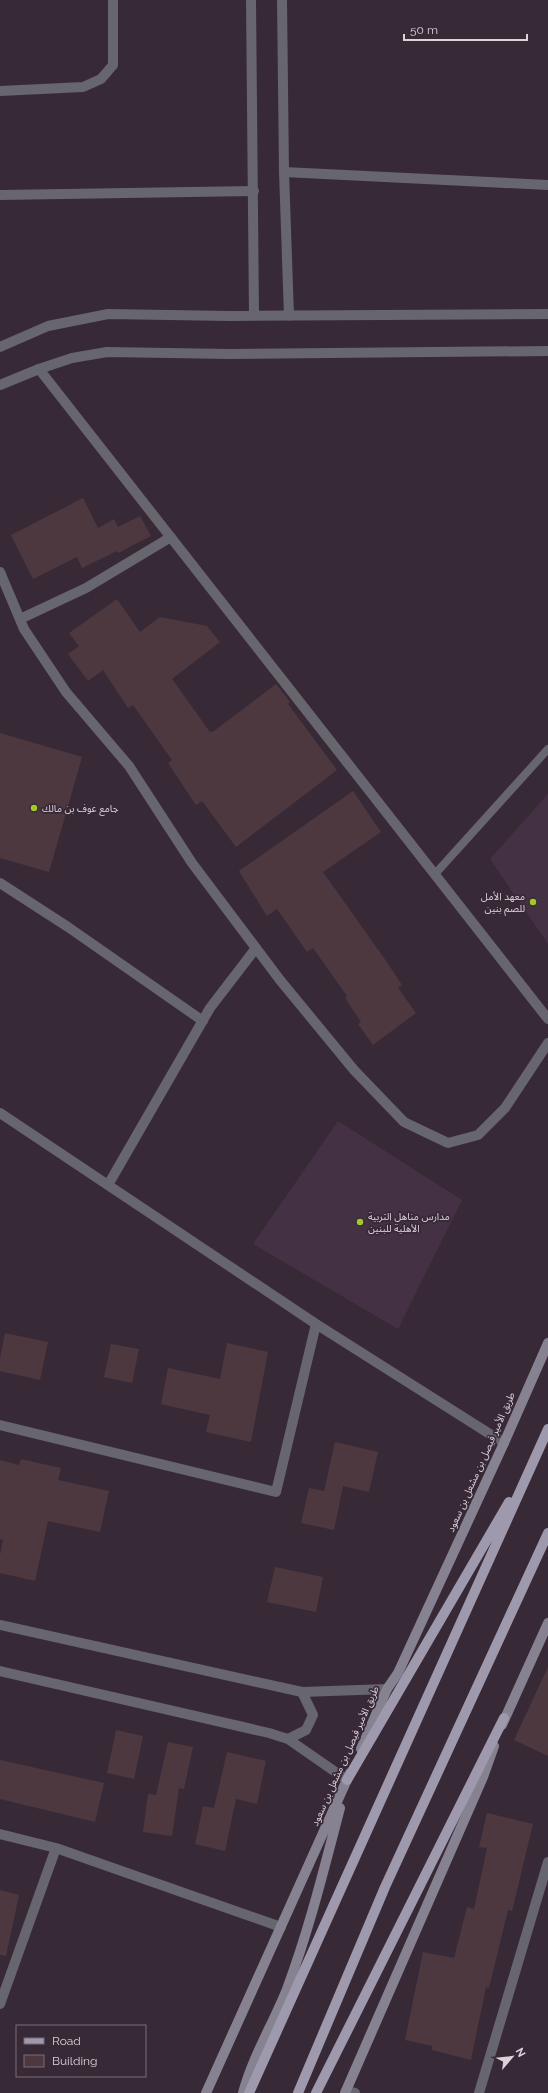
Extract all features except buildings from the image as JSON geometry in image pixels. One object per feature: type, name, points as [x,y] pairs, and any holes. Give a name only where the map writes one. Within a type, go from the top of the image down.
[{"type":"main road","name":"طريق الأمير فيصل بن مشعل بن سعود","points":[[206,2093],[387,1689],[398,1673],[504,1443],[548,1343]]},
{"type":"main road","points":[[249,2093],[548,1429]]},
{"type":"main road","points":[[244,2093],[248,2073],[286,1990],[316,1902],[347,1780],[486,1543],[543,1441]]},
{"type":"main road","points":[[298,2093],[386,1887],[548,1533]]},
{"type":"main road","points":[[316,2093],[504,1718],[548,1623]]},
{"type":"main road","points":[[349,2092],[482,1777],[504,1718]]},
{"type":"street","points":[[0,91],[83,87],[101,79],[113,65],[113,0]]},
{"type":"street","points":[[251,0],[254,316]]},
{"type":"street","points":[[282,0],[284,172],[289,316]]},
{"type":"street","points":[[284,172],[548,185]]},
{"type":"street","points":[[0,195],[254,191]]},
{"type":"street","points":[[0,347],[48,326],[108,314],[289,316],[548,314]]},
{"type":"street","points":[[0,385],[39,369],[72,358],[107,352],[238,354],[548,351]]},
{"type":"street","points":[[39,369],[548,1019]]},
{"type":"street","points":[[20,619],[86,588],[171,537]]},
{"type":"street","points":[[0,572],[24,629],[66,692],[129,766],[192,863],[256,948],[354,1070],[404,1122],[448,1143],[478,1135],[505,1108],[548,1043]]},
{"type":"street","points":[[0,883],[68,926],[203,1021]]},
{"type":"street","points":[[108,1185],[210,1008],[256,948]]},
{"type":"street","points":[[0,1113],[316,1324],[504,1443]]},
{"type":"street","points":[[0,1425],[276,1492],[316,1324]]},
{"type":"street","points":[[0,1625],[302,1692],[387,1689]]},
{"type":"street","points":[[0,1671],[288,1739],[347,1780]]},
{"type":"street","points":[[288,1739],[306,1730],[313,1715],[302,1692]]},
{"type":"street","points":[[0,1834],[56,1848],[281,1927]]},
{"type":"street","points":[[0,2004],[56,1848]]},
{"type":"street","points":[[479,2093],[548,1862]]},
{"type":"lane","points":[[435,874],[548,749]]},
{"type":"shaded area","name":"معهد الأمل للصم بنين","points":[[548,794],[548,944],[490,859]]},
{"type":"shaded area","name":"مدارس مناهل التربية الأهلية للبنين","points":[[338,1121],[462,1200],[398,1329],[253,1244]]},
{"type":"place","name":"جامع عوف بن مالك","points":[[34,808]]},
{"type":"place","name":"معهد الأمل للصم بنين","points":[[533,902]]},
{"type":"place","name":"مدارس مناهل التربية الأهلية للبنين","points":[[360,1222]]}]
